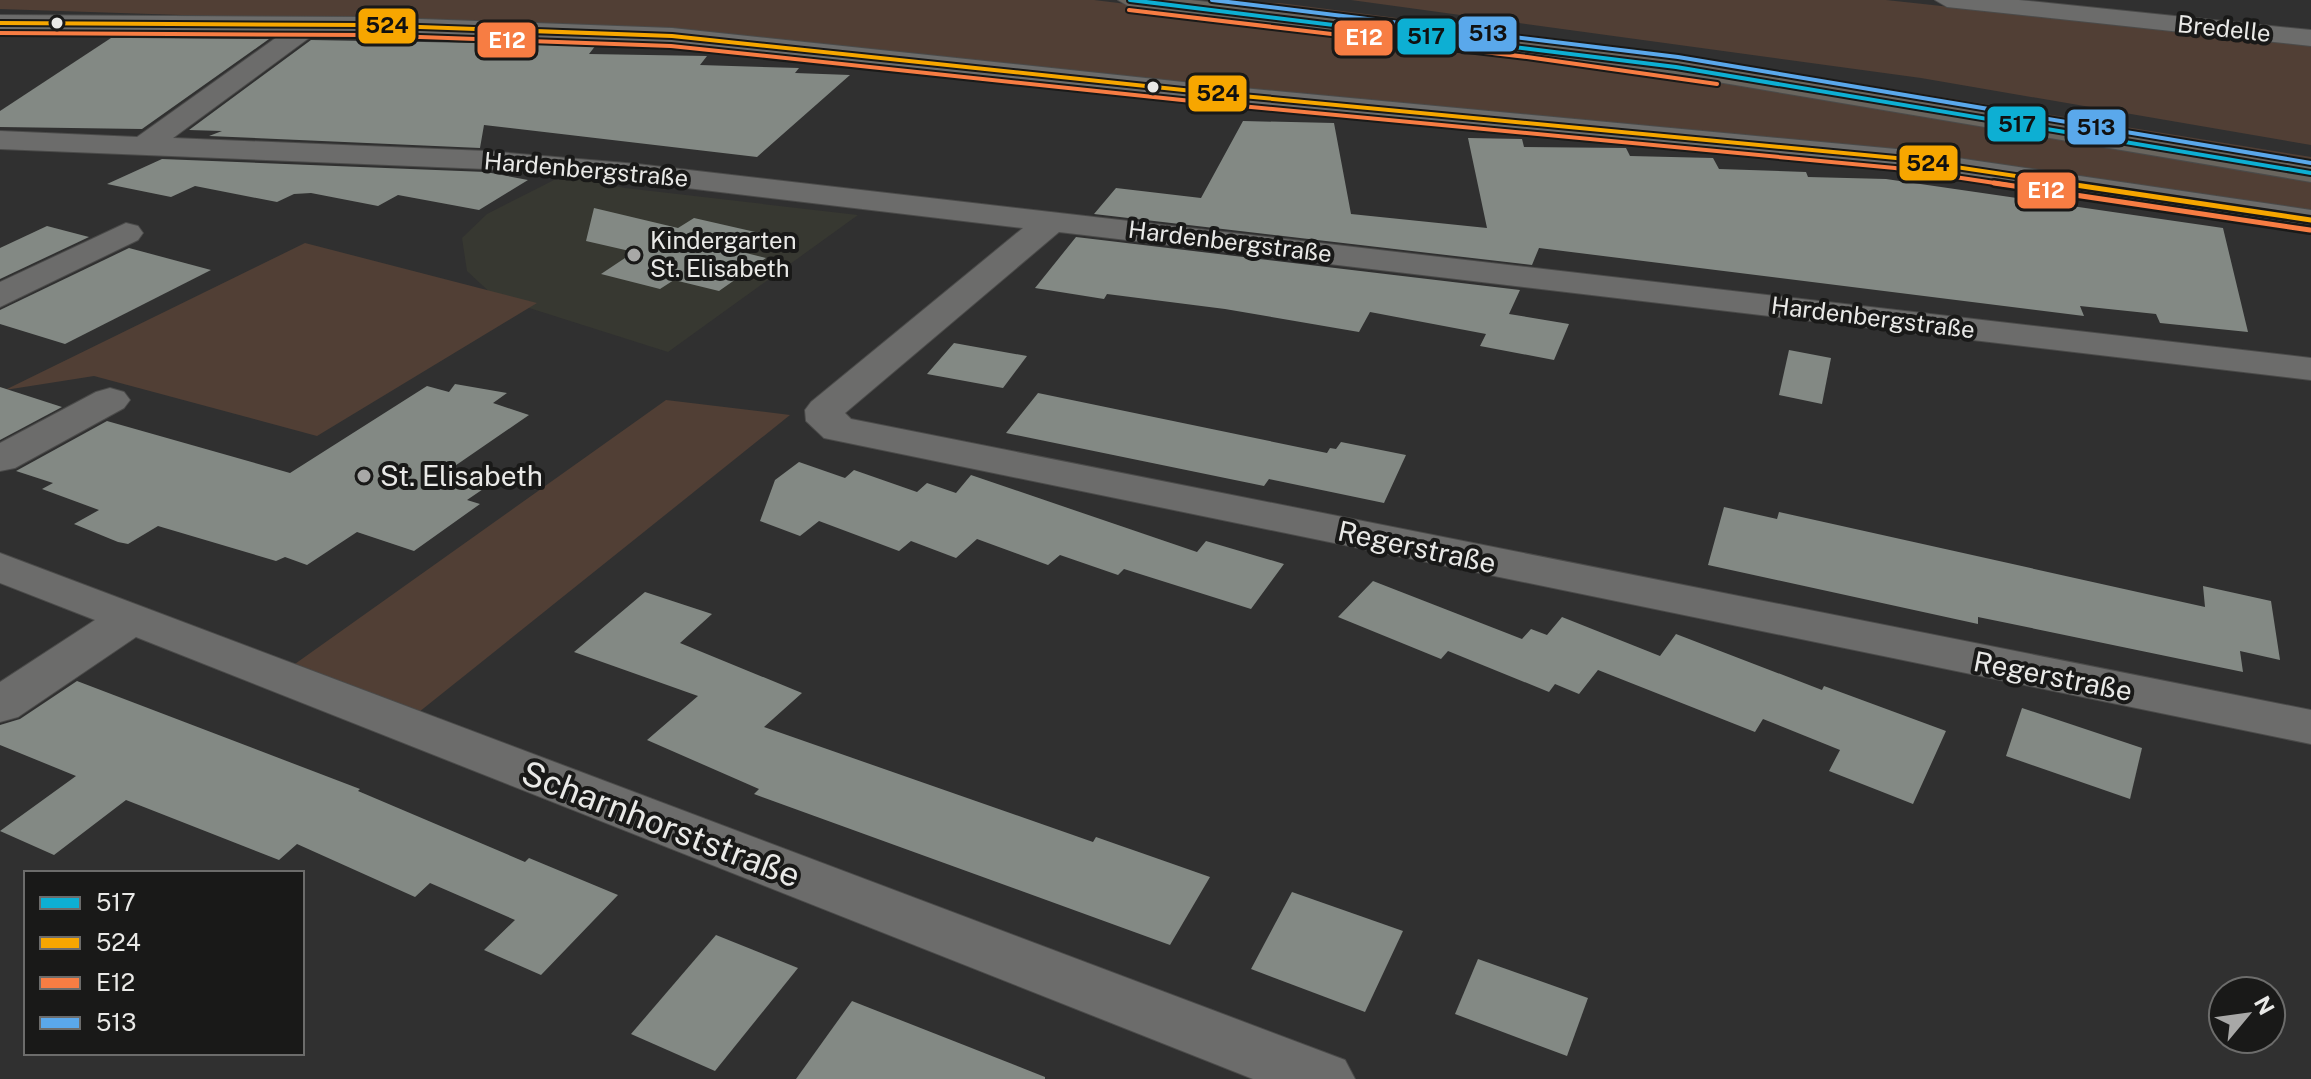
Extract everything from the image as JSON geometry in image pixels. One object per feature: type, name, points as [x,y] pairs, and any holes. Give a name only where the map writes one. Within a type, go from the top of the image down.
[{"type":"highway","points":[[1130,0],[1676,67],[2311,173]]},
{"type":"highway","points":[[1297,0],[1851,75],[2311,150]]},
{"type":"street","name":"Bredelle","points":[[1947,0],[2311,38]]},
{"type":"street","points":[[0,23],[312,24],[618,33],[764,45],[1031,75],[1896,158],[2311,220]]},
{"type":"street","points":[[146,144],[312,24]]},
{"type":"street","name":"Hardenbergstraße","points":[[0,140],[501,161],[637,173],[2311,369]]},
{"type":"street","name":"Regerstraße","points":[[1052,221],[825,410],[826,421],[838,429],[2311,727]]},
{"type":"street","points":[[0,296],[126,233]]},
{"type":"street","points":[[0,459],[110,400]]},
{"type":"street","name":"Scharnhorststraße","points":[[0,567],[1323,1079]]},
{"type":"street","points":[[0,705],[131,618]]},
{"type":"shaded area","points":[[0,0],[1094,0],[1673,71],[2311,179],[2311,217],[1891,155],[1036,70],[357,21],[0,9]]},
{"type":"shaded area","points":[[1176,0],[1280,3],[1677,54],[2311,157],[2311,163],[2028,115],[1745,72],[1461,33]]},
{"type":"shaded area","points":[[1351,0],[1886,0],[2311,46],[2311,145],[1921,78]]},
{"type":"shaded area","name":"Kindergarten St. Elisabeth","points":[[584,179],[625,188],[858,215],[668,352],[495,297],[467,271],[462,238],[487,214],[554,180]]},
{"type":"shaded area","points":[[305,243],[537,303],[317,436],[94,376],[5,390]]},
{"type":"shaded area","points":[[666,400],[790,415],[404,724],[278,676]]},
{"type":"building","points":[[111,38],[269,39],[142,129],[0,127],[0,111]]},
{"type":"building","points":[[311,40],[596,45],[589,54],[707,56],[700,65],[799,68],[795,73],[850,75],[757,157],[484,125],[480,148],[209,136],[222,131],[189,130]]},
{"type":"building","points":[[1243,121],[1334,123],[1351,214],[1487,228],[1468,138],[1522,139],[1524,147],[1626,148],[1630,156],[1713,158],[1719,169],[1806,172],[1808,177],[1886,179],[2223,228],[2248,332],[2160,323],[2156,314],[2080,306],[2084,316],[1539,248],[1532,265],[1094,214],[1116,188],[1201,198]]},
{"type":"building","points":[[162,159],[486,172],[528,180],[479,210],[398,195],[378,206],[311,193],[294,194],[277,202],[195,186],[171,197],[107,184]]},
{"type":"building","points":[[594,208],[678,228],[694,218],[764,234],[738,251],[766,258],[719,291],[674,280],[660,289],[601,274],[634,252],[586,241]]},
{"type":"building","points":[[47,226],[89,237],[0,279],[0,248]]},
{"type":"building","points":[[1076,237],[1520,290],[1509,314],[1569,324],[1554,360],[1480,346],[1486,334],[1370,312],[1359,332],[1225,309],[1107,294],[1104,299],[1035,288]]},
{"type":"building","points":[[129,248],[211,270],[65,344],[0,324],[0,310]]},
{"type":"building","points":[[954,343],[1027,356],[1003,388],[927,374]]},
{"type":"building","points":[[1789,350],[1831,358],[1822,404],[1779,395]]},
{"type":"building","name":"St. Elisabeth","points":[[455,384],[507,393],[493,403],[529,415],[449,470],[492,483],[467,500],[480,504],[414,551],[357,532],[307,565],[285,557],[276,561],[158,526],[128,544],[118,542],[74,524],[99,510],[42,489],[53,483],[16,471],[107,421],[290,473],[427,386],[449,392]]},
{"type":"building","points":[[0,387],[62,407],[0,440]]},
{"type":"building","points":[[1038,393],[1327,453],[1330,448],[1336,449],[1341,442],[1406,455],[1384,503],[1269,479],[1264,486],[1006,433]]},
{"type":"building","points":[[799,462],[845,478],[854,470],[917,492],[927,483],[956,493],[971,475],[1197,552],[1206,541],[1284,564],[1251,609],[1124,569],[1118,575],[1060,555],[1048,565],[977,539],[956,558],[911,541],[899,551],[819,521],[800,536],[760,521],[775,480]]},
{"type":"building","points":[[1724,507],[1777,519],[1779,512],[2205,607],[2203,586],[2271,601],[2280,660],[2240,651],[2243,672],[1978,617],[1978,624],[1708,565]]},
{"type":"building","points":[[1373,581],[1522,639],[1531,629],[1547,635],[1562,617],[1660,656],[1676,634],[1822,690],[1824,686],[1946,731],[1913,804],[1829,771],[1840,750],[1763,719],[1755,732],[1598,670],[1579,694],[1555,684],[1549,692],[1448,651],[1441,659],[1338,617]]},
{"type":"building","points":[[645,592],[712,614],[680,643],[802,693],[764,727],[1093,842],[1096,837],[1210,877],[1170,945],[754,794],[759,789],[647,740],[698,696],[574,652]]},
{"type":"building","points":[[77,681],[360,789],[358,791],[525,862],[529,858],[618,895],[541,975],[484,950],[515,920],[430,883],[415,897],[297,844],[279,860],[126,800],[54,855],[0,831],[76,776],[0,745],[0,725],[20,719]]},
{"type":"building","points":[[2022,708],[2142,748],[2130,799],[2006,756]]},
{"type":"building","points":[[1292,892],[1403,931],[1365,1012],[1251,969]]},
{"type":"building","points":[[716,935],[798,968],[715,1071],[631,1034]]},
{"type":"building","points":[[1478,959],[1588,998],[1567,1056],[1455,1014]]},
{"type":"building","points":[[852,1001],[1045,1077],[1045,1079],[796,1079]]},
{"type":"transit line","name":"517","points":[[1130,0],[1676,67],[2311,173]]},
{"type":"transit line","name":"513","points":[[1212,0],[1678,57],[2311,163]]},
{"type":"transit line","name":"E12","points":[[1129,10],[1527,57],[1717,84]]},
{"type":"transit line","name":"524","points":[[0,23],[365,25],[672,36],[1221,94],[1896,158],[2311,220]]},
{"type":"transit line","name":"E12","points":[[0,33],[365,35],[671,46],[1220,104],[1895,168],[2310,230]]},
{"type":"place","name":"Kindergarten St. Elisabeth","points":[[634,255]]},
{"type":"place","name":"St. Elisabeth","points":[[364,476]]}]
